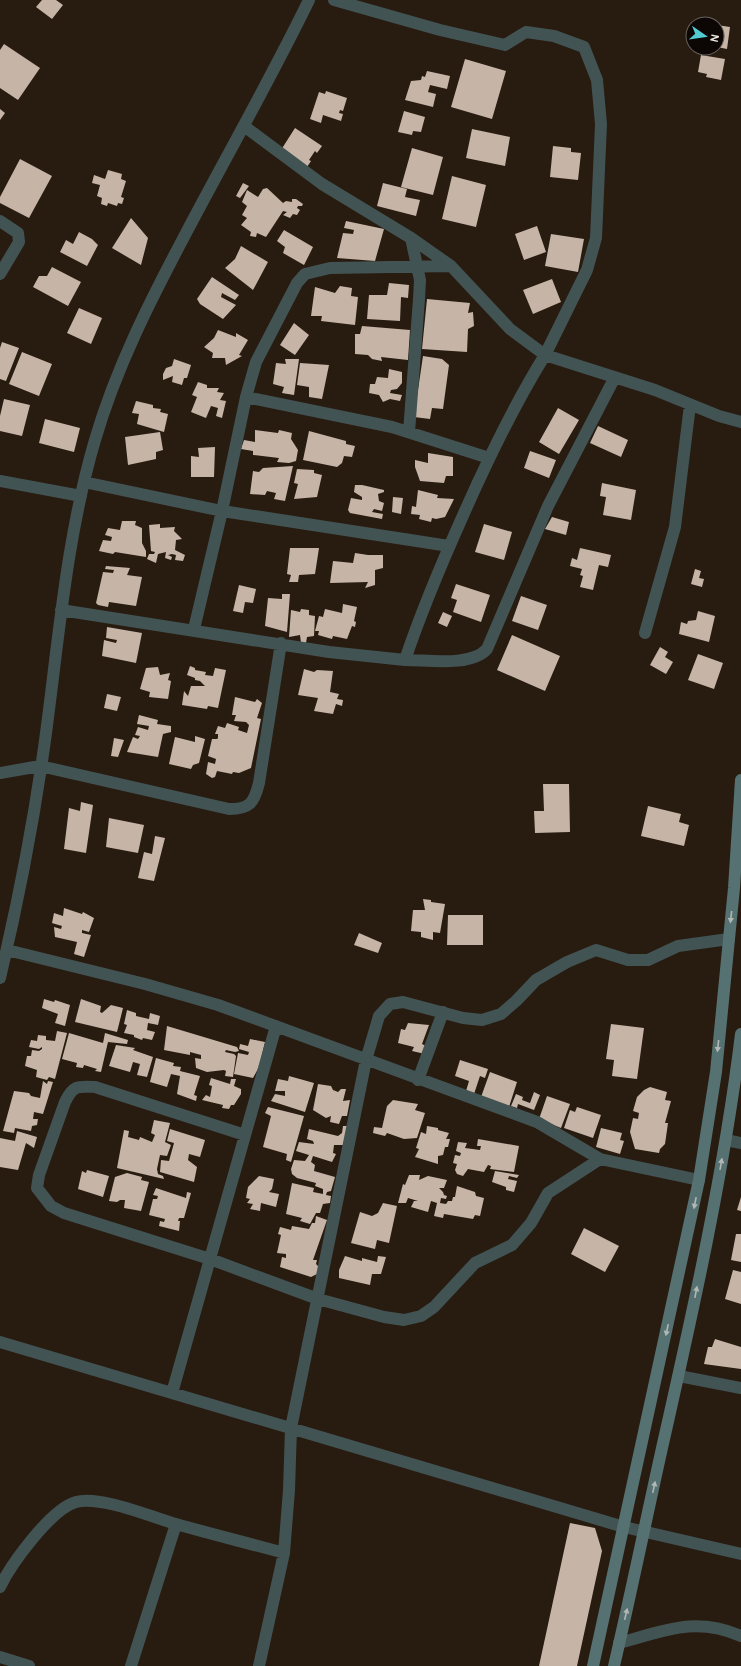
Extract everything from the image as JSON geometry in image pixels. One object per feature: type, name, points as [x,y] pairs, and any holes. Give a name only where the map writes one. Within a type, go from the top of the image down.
[{"type":"street","points":[[0,978],[7,950],[40,766],[61,610],[81,496],[95,439],[113,387],[143,315],[272,75],[309,0]]},
{"type":"street","points":[[334,0],[440,30],[505,46],[526,32],[554,36],[584,47],[597,80],[601,124],[596,238],[587,270],[545,355],[520,396],[489,458],[449,546],[416,627],[405,660]]},
{"type":"street","points":[[244,126],[322,184],[410,238],[451,266],[510,329],[545,355],[655,390],[741,422]]},
{"type":"street","points":[[0,221],[18,232],[19,242],[0,274]]},
{"type":"street","points":[[409,432],[420,299],[420,280],[410,238]]},
{"type":"street","points":[[194,629],[222,511],[246,397],[256,362],[297,283],[305,274],[330,268],[451,266]]},
{"type":"street","points":[[61,610],[194,629],[329,652],[405,660],[461,661],[483,654],[487,649],[548,506],[615,377]]},
{"type":"street","points":[[246,397],[352,418],[409,432],[489,458]]},
{"type":"street","points":[[645,633],[676,527],[690,404]]},
{"type":"street","points":[[0,481],[81,496]]},
{"type":"street","points":[[84,482],[222,511],[449,546]]},
{"type":"street","points":[[0,773],[40,766],[230,809],[243,809],[250,804],[256,794],[259,784],[281,643]]},
{"type":"street","points":[[593,1666],[699,1180],[716,1072],[729,939],[737,888],[741,780]]},
{"type":"street","points":[[259,1666],[284,1553],[289,1490],[291,1428],[366,1060],[379,1016],[390,1004],[403,1002],[482,1020],[501,1014],[536,980],[567,962],[596,950],[628,960],[648,960],[678,946],[729,939]]},
{"type":"street","points":[[7,950],[160,988],[218,1005],[418,1080],[537,1122],[600,1159],[699,1180]]},
{"type":"street","points":[[418,1080],[443,1012]]},
{"type":"street","points":[[172,1393],[276,1026]]},
{"type":"street","points":[[614,1666],[679,1376],[726,1140],[741,1034]]},
{"type":"street","points":[[245,1135],[95,1087],[80,1086],[70,1091],[39,1175],[36,1188],[51,1206],[64,1213],[210,1259],[318,1299],[384,1317],[404,1320],[421,1316],[434,1307],[475,1263],[512,1244],[531,1223],[548,1193],[600,1159]]},
{"type":"street","points":[[726,1140],[741,1144]]},
{"type":"street","points":[[0,1342],[624,1527],[741,1554]]},
{"type":"street","points":[[679,1376],[741,1388]]},
{"type":"street","points":[[0,1587],[11,1567],[45,1526],[64,1507],[75,1502],[96,1502],[284,1553]]},
{"type":"street","points":[[131,1666],[176,1524]]},
{"type":"street","points":[[619,1643],[684,1626],[708,1626],[725,1629],[741,1636]]},
{"type":"street","points":[[0,1657],[29,1666]]},
{"type":"building","points":[[42,0],[56,0],[63,5],[52,19],[36,7]]},
{"type":"building","points":[[725,26],[730,27],[727,49],[725,49]]},
{"type":"building","points":[[4,44],[40,68],[18,100],[0,88],[0,50]]},
{"type":"building","points":[[701,56],[725,59],[721,80],[706,77],[707,74],[698,72]]},
{"type":"building","points":[[465,59],[506,71],[492,119],[451,107]]},
{"type":"building","points":[[427,71],[450,76],[447,89],[430,85],[428,92],[436,94],[433,107],[405,100],[411,81],[421,80],[422,76],[425,77]]},
{"type":"building","points":[[326,91],[347,98],[343,111],[340,110],[339,113],[343,114],[341,121],[323,115],[321,123],[310,119],[319,92],[325,94]]},
{"type":"building","points":[[0,109],[5,113],[0,120]]},
{"type":"building","points":[[404,111],[425,117],[421,132],[413,131],[412,135],[398,132]]},
{"type":"building","points":[[295,128],[322,146],[317,153],[315,151],[309,160],[311,161],[307,167],[281,150]]},
{"type":"building","points":[[472,129],[510,137],[505,166],[466,158]]},
{"type":"building","points":[[553,146],[571,148],[571,152],[581,153],[578,180],[550,177]]},
{"type":"building","points":[[412,148],[443,157],[433,195],[401,187]]},
{"type":"building","points":[[20,159],[52,176],[29,218],[0,203],[0,197]]},
{"type":"building","points":[[108,170],[122,174],[121,179],[126,181],[121,197],[124,198],[122,204],[118,203],[117,206],[108,203],[107,206],[101,204],[102,198],[97,196],[100,185],[92,183],[94,175],[105,179]]},
{"type":"building","points":[[452,176],[486,185],[476,227],[442,219]]},
{"type":"building","points":[[243,183],[249,186],[240,198],[236,196]]},
{"type":"building","points":[[383,183],[407,189],[405,197],[420,200],[416,216],[377,206]]},
{"type":"building","points":[[267,188],[283,203],[286,201],[292,202],[292,199],[296,199],[303,204],[302,206],[298,206],[297,208],[300,210],[297,215],[293,214],[290,218],[283,215],[287,212],[283,211],[266,237],[257,233],[256,237],[250,236],[251,232],[241,225],[247,218],[242,215],[247,206],[242,202],[247,190],[258,197],[263,189]]},
{"type":"building","points":[[131,218],[148,238],[141,265],[112,248]]},
{"type":"building","points":[[346,221],[384,229],[375,261],[337,258],[343,233],[353,234],[354,230],[344,228]]},
{"type":"building","points":[[537,226],[546,252],[524,260],[515,234]]},
{"type":"building","points":[[284,230],[313,247],[304,265],[283,253],[285,247],[277,241]]},
{"type":"building","points":[[79,232],[92,239],[98,245],[87,266],[60,252],[66,240],[73,244]]},
{"type":"building","points":[[551,234],[584,239],[578,272],[545,266]]},
{"type":"building","points":[[241,246],[268,262],[253,290],[225,268],[235,259]]},
{"type":"building","points":[[52,267],[81,282],[68,306],[33,287],[39,276],[47,276]]},
{"type":"building","points":[[212,277],[239,295],[235,300],[222,293],[221,297],[236,305],[223,319],[200,304],[197,299]]},
{"type":"building","points":[[552,279],[561,302],[533,314],[523,290]]},
{"type":"building","points":[[389,283],[409,285],[408,298],[401,297],[400,321],[367,319],[369,295],[387,295]]},
{"type":"building","points":[[340,286],[352,288],[351,296],[358,297],[355,325],[321,321],[322,316],[311,316],[315,287],[335,293]]},
{"type":"building","points":[[427,299],[470,303],[468,313],[473,312],[474,326],[468,329],[467,352],[422,349]]},
{"type":"building","points":[[79,308],[102,318],[91,344],[67,333]]},
{"type":"building","points":[[294,323],[309,335],[295,355],[280,345]]},
{"type":"building","points":[[362,326],[410,330],[408,360],[381,357],[382,361],[372,359],[368,355],[355,354],[355,334],[360,334]]},
{"type":"building","points":[[218,330],[236,337],[236,333],[248,340],[239,355],[242,356],[226,365],[225,358],[212,358],[213,353],[204,347],[214,338]]},
{"type":"building","points":[[2,342],[19,348],[6,381],[0,379],[0,348]]},
{"type":"building","points":[[22,352],[52,364],[39,396],[9,384]]},
{"type":"building","points":[[423,356],[442,359],[449,365],[443,409],[432,408],[430,419],[414,417]]},
{"type":"building","points":[[174,359],[191,365],[187,378],[184,378],[182,385],[172,382],[173,376],[163,380],[163,374],[166,368],[172,366]]},
{"type":"building","points":[[285,359],[299,359],[294,395],[282,393],[284,387],[273,384],[276,363],[286,364]]},
{"type":"building","points":[[300,363],[329,365],[322,399],[309,397],[309,387],[297,385]]},
{"type":"building","points":[[389,369],[402,372],[402,383],[397,389],[391,390],[390,393],[402,395],[400,401],[390,399],[383,402],[379,395],[369,393],[370,384],[375,384],[377,377],[388,378]]},
{"type":"building","points":[[198,382],[207,385],[207,388],[219,388],[217,392],[224,393],[220,400],[226,401],[222,418],[216,416],[218,408],[211,406],[206,418],[191,412],[197,397],[192,395]]},
{"type":"building","points":[[4,399],[30,405],[22,436],[0,431],[0,416]]},
{"type":"building","points":[[136,401],[153,405],[153,408],[161,409],[160,412],[168,414],[164,432],[137,424],[139,414],[132,413]]},
{"type":"building","points":[[558,408],[579,420],[559,454],[539,442]]},
{"type":"building","points":[[45,419],[80,428],[74,452],[39,443]]},
{"type":"building","points":[[598,426],[628,440],[621,457],[590,443]]},
{"type":"building","points":[[255,430],[278,433],[279,430],[292,433],[291,439],[298,450],[296,461],[289,463],[277,462],[279,458],[253,455],[253,451],[241,449],[244,440],[255,442]]},
{"type":"building","points":[[309,431],[346,441],[346,444],[355,446],[352,457],[344,456],[342,463],[337,467],[303,460]]},
{"type":"building","points":[[160,432],[163,450],[156,452],[156,459],[128,465],[125,437]]},
{"type":"building","points":[[215,447],[214,477],[191,477],[191,456],[199,457],[198,448]]},
{"type":"building","points":[[530,451],[556,460],[549,478],[524,468]]},
{"type":"building","points":[[428,453],[453,457],[453,476],[446,476],[444,483],[420,481],[415,467],[415,460],[428,463]]},
{"type":"building","points":[[293,466],[285,501],[274,499],[276,493],[267,491],[265,495],[250,494],[253,471],[259,472],[263,468]]},
{"type":"building","points":[[297,469],[314,470],[314,473],[322,475],[317,497],[294,499],[298,484],[294,483]]},
{"type":"building","points":[[602,483],[636,490],[631,520],[603,515],[606,497],[600,496]]},
{"type":"building","points":[[355,485],[384,490],[384,492],[378,494],[379,501],[384,503],[382,511],[374,509],[372,512],[383,514],[382,519],[350,513],[348,510],[351,498],[362,500],[362,497],[354,492]]},
{"type":"building","points":[[418,490],[438,495],[437,498],[454,499],[445,517],[436,519],[432,518],[431,522],[419,519],[420,515],[411,514],[412,506],[416,507]]},
{"type":"building","points":[[393,497],[403,498],[401,514],[392,512]]},
{"type":"building","points":[[552,517],[569,522],[566,535],[545,529]]},
{"type":"building","points":[[122,521],[136,521],[135,525],[142,528],[142,543],[146,551],[146,557],[115,552],[113,554],[99,551],[103,540],[111,541],[112,537],[105,535],[108,528],[120,530]]},
{"type":"building","points":[[160,524],[160,528],[175,527],[174,531],[182,539],[176,540],[175,550],[185,555],[183,561],[175,560],[176,555],[172,554],[168,555],[172,557],[171,560],[165,558],[166,552],[158,554],[156,563],[147,559],[149,554],[154,554],[155,552],[151,551],[149,525]]},
{"type":"building","points":[[484,524],[512,532],[504,560],[475,552]]},
{"type":"building","points":[[290,548],[319,548],[315,574],[299,575],[298,582],[289,582],[291,575],[287,574]]},
{"type":"building","points":[[580,548],[611,555],[608,567],[599,565],[593,590],[580,587],[583,576],[580,575],[582,569],[570,566],[572,558],[577,560]]},
{"type":"building","points":[[355,553],[383,555],[383,568],[375,570],[375,585],[365,588],[368,582],[330,583],[333,561],[353,563]]},
{"type":"building","points":[[106,566],[130,568],[127,575],[142,577],[136,606],[109,602],[108,607],[98,605],[96,603],[103,572],[113,573],[114,570],[105,569]]},
{"type":"building","points":[[695,569],[701,571],[699,578],[704,579],[702,587],[691,584]]},
{"type":"building","points":[[456,584],[490,595],[481,622],[453,612],[457,600],[451,598]]},
{"type":"building","points":[[239,585],[256,589],[253,603],[245,602],[243,613],[233,611]]},
{"type":"building","points":[[282,594],[290,594],[287,632],[265,626],[268,598],[282,599]]},
{"type":"building","points":[[521,596],[547,605],[538,630],[512,621]]},
{"type":"building","points":[[343,604],[357,607],[354,621],[356,622],[355,627],[352,626],[347,639],[333,636],[332,639],[318,635],[319,631],[315,631],[319,616],[323,617],[325,609],[342,613]]},
{"type":"building","points":[[301,609],[309,610],[309,615],[315,616],[314,636],[307,637],[306,643],[301,643],[300,635],[289,637],[291,610],[300,612]]},
{"type":"building","points":[[698,611],[715,616],[709,642],[679,634],[681,622],[687,624],[688,621],[696,620]]},
{"type":"building","points":[[443,612],[452,616],[447,627],[438,623]]},
{"type":"building","points":[[107,627],[142,633],[136,663],[102,656],[104,640],[116,643],[117,640],[106,638]]},
{"type":"building","points":[[512,635],[560,656],[545,691],[497,670]]},
{"type":"building","points":[[660,647],[668,652],[665,657],[673,662],[666,674],[650,665]]},
{"type":"building","points":[[698,654],[723,663],[714,689],[688,680]]},
{"type":"building","points":[[190,666],[195,668],[195,670],[206,672],[205,675],[213,676],[215,668],[226,670],[218,708],[208,706],[207,709],[182,705],[184,691],[188,696],[191,686],[205,686],[200,681],[187,675]]},
{"type":"building","points":[[158,667],[160,675],[170,673],[168,680],[171,681],[168,699],[149,697],[150,692],[140,689],[146,668]]},
{"type":"building","points":[[304,669],[314,672],[317,670],[333,671],[330,692],[339,694],[337,699],[343,700],[342,706],[336,704],[333,714],[314,711],[318,698],[298,695]]},
{"type":"building","points":[[107,694],[121,697],[117,711],[104,708]]},
{"type":"building","points":[[235,697],[255,702],[257,699],[262,703],[257,718],[261,719],[251,768],[239,773],[233,772],[232,774],[217,771],[215,777],[212,778],[206,774],[208,762],[215,764],[216,759],[208,756],[212,739],[218,738],[218,734],[215,734],[218,726],[225,728],[227,723],[239,727],[238,730],[247,733],[249,725],[246,722],[234,721],[236,715],[232,715]]},
{"type":"building","points":[[139,715],[158,720],[157,724],[171,726],[171,732],[163,734],[158,757],[127,752],[133,737],[138,739],[140,736],[135,735],[138,727],[148,730],[149,726],[137,724]]},
{"type":"building","points":[[195,736],[205,739],[199,763],[193,765],[191,769],[169,764],[175,737],[195,742]]},
{"type":"building","points":[[114,738],[124,740],[118,757],[111,756]]},
{"type":"building","points":[[543,784],[569,784],[570,832],[535,833],[534,811],[544,811]]},
{"type":"building","points":[[81,802],[93,805],[86,853],[64,849],[69,808],[80,811]]},
{"type":"building","points":[[648,806],[681,814],[679,822],[689,825],[684,846],[641,836]]},
{"type":"building","points":[[109,818],[144,825],[138,853],[106,847]]},
{"type":"building","points":[[155,836],[165,838],[154,881],[138,878],[144,852],[152,854]]},
{"type":"building","points":[[423,899],[445,904],[440,933],[433,932],[433,940],[421,937],[421,932],[411,931],[413,910],[425,910]]},
{"type":"building","points":[[64,908],[82,914],[83,912],[94,918],[89,932],[82,930],[82,933],[91,935],[84,957],[74,954],[77,942],[55,937],[54,927],[61,929],[62,926],[52,923],[54,913],[63,916]]},
{"type":"building","points":[[448,915],[483,915],[483,945],[447,945]]},
{"type":"building","points":[[359,933],[382,943],[378,953],[354,945]]},
{"type":"building","points":[[44,999],[54,1002],[55,1000],[70,1005],[65,1026],[55,1023],[58,1014],[42,1008]]},
{"type":"building","points":[[81,999],[101,1006],[100,1012],[102,1013],[111,1005],[123,1008],[117,1032],[75,1022]]},
{"type":"building","points":[[127,1010],[136,1013],[136,1016],[149,1019],[150,1013],[160,1016],[158,1025],[148,1023],[147,1030],[155,1032],[152,1040],[143,1038],[142,1040],[134,1037],[134,1035],[124,1033],[127,1025],[124,1024]]},
{"type":"building","points":[[408,1023],[429,1025],[422,1044],[428,1047],[425,1054],[412,1051],[414,1047],[398,1043],[401,1029],[405,1030]]},
{"type":"building","points":[[611,1024],[644,1028],[637,1079],[612,1076],[614,1060],[606,1059]]},
{"type":"building","points":[[167,1026],[237,1047],[239,1051],[235,1052],[226,1050],[225,1052],[236,1056],[233,1077],[225,1076],[226,1071],[224,1070],[207,1072],[196,1068],[195,1058],[201,1059],[201,1055],[190,1052],[190,1055],[164,1050]]},
{"type":"building","points":[[57,1031],[67,1033],[55,1079],[49,1077],[47,1080],[36,1077],[37,1070],[25,1066],[27,1056],[31,1056],[32,1050],[39,1051],[42,1047],[39,1049],[29,1047],[31,1040],[37,1041],[38,1035],[46,1036],[46,1040],[55,1041]]},
{"type":"building","points":[[69,1033],[103,1043],[105,1033],[128,1040],[127,1044],[108,1042],[101,1072],[95,1071],[97,1069],[84,1065],[83,1068],[76,1067],[77,1063],[62,1059]]},
{"type":"building","points":[[250,1039],[265,1042],[259,1067],[253,1078],[234,1074],[238,1053],[248,1055],[249,1052],[239,1049],[240,1044],[248,1046]]},
{"type":"building","points":[[116,1045],[135,1048],[133,1050],[153,1057],[147,1077],[137,1075],[140,1064],[133,1062],[130,1072],[109,1066]]},
{"type":"building","points":[[156,1058],[174,1063],[173,1066],[181,1067],[180,1071],[200,1076],[194,1095],[197,1096],[196,1101],[177,1094],[180,1076],[171,1074],[167,1087],[150,1082]]},
{"type":"building","points":[[460,1060],[488,1069],[485,1078],[480,1076],[474,1094],[466,1091],[469,1081],[455,1076]]},
{"type":"building","points":[[490,1072],[517,1082],[509,1107],[481,1097]]},
{"type":"building","points":[[289,1076],[314,1083],[305,1112],[271,1101],[275,1094],[285,1096],[285,1091],[275,1091],[278,1079],[288,1081]]},
{"type":"building","points":[[211,1078],[230,1084],[231,1079],[236,1079],[234,1086],[241,1089],[241,1094],[234,1105],[231,1105],[229,1109],[222,1108],[223,1105],[202,1100],[206,1095],[210,1097],[212,1086],[209,1085]]},
{"type":"building","points":[[43,1081],[47,1084],[48,1081],[53,1082],[43,1114],[34,1112],[33,1119],[38,1119],[37,1125],[32,1126],[31,1131],[15,1128],[14,1133],[3,1131],[14,1091],[29,1093],[31,1096],[40,1098]]},
{"type":"building","points":[[318,1084],[331,1086],[333,1090],[338,1092],[341,1089],[346,1089],[343,1101],[350,1100],[347,1116],[342,1116],[339,1124],[330,1122],[331,1116],[326,1118],[313,1110]]},
{"type":"building","points":[[650,1087],[667,1092],[665,1100],[671,1101],[665,1123],[668,1123],[665,1144],[660,1149],[659,1153],[635,1149],[630,1132],[633,1118],[638,1119],[639,1113],[633,1111],[637,1097],[644,1090]]},
{"type":"building","points":[[534,1092],[540,1095],[534,1110],[518,1104],[517,1108],[511,1106],[516,1094],[523,1097],[522,1100],[530,1103]]},
{"type":"building","points":[[547,1096],[570,1104],[561,1128],[539,1119]]},
{"type":"building","points":[[393,1100],[418,1104],[415,1110],[425,1113],[417,1138],[404,1139],[387,1133],[385,1136],[373,1133],[374,1127],[382,1128],[387,1106]]},
{"type":"building","points":[[268,1107],[304,1116],[291,1162],[286,1160],[287,1154],[263,1147],[271,1116],[265,1113]]},
{"type":"building","points":[[577,1107],[601,1115],[593,1138],[564,1128],[570,1110],[575,1112]]},
{"type":"building","points":[[154,1120],[170,1123],[165,1142],[171,1145],[167,1156],[160,1155],[157,1169],[158,1174],[163,1176],[164,1179],[117,1168],[124,1130],[129,1131],[128,1137],[139,1140],[140,1137],[152,1142],[155,1135],[151,1133]]},
{"type":"building","points":[[343,1126],[348,1126],[343,1145],[334,1145],[333,1153],[336,1154],[332,1162],[313,1156],[311,1162],[315,1165],[314,1171],[335,1177],[331,1191],[327,1192],[326,1195],[331,1196],[330,1203],[323,1204],[320,1213],[316,1213],[310,1224],[300,1221],[302,1218],[286,1214],[292,1183],[314,1188],[313,1192],[323,1194],[323,1189],[315,1186],[316,1183],[297,1178],[292,1174],[291,1169],[294,1160],[305,1161],[309,1155],[296,1151],[299,1142],[314,1144],[313,1141],[307,1139],[309,1129],[338,1136],[342,1133]]},
{"type":"building","points":[[427,1126],[438,1128],[438,1130],[449,1133],[446,1139],[450,1139],[448,1147],[445,1147],[443,1155],[438,1156],[438,1164],[415,1157],[419,1149],[416,1148],[421,1132],[426,1134]]},
{"type":"building","points":[[601,1128],[622,1133],[620,1140],[624,1141],[620,1154],[596,1147]]},
{"type":"building","points":[[170,1129],[205,1140],[200,1157],[189,1154],[188,1160],[197,1167],[194,1182],[160,1172],[161,1160],[169,1161],[174,1143],[167,1141]]},
{"type":"building","points":[[17,1131],[37,1137],[34,1148],[26,1143],[18,1170],[0,1167],[0,1138],[15,1141]]},
{"type":"building","points":[[478,1139],[519,1146],[514,1172],[490,1169],[491,1166],[488,1165],[484,1172],[468,1169],[463,1176],[457,1174],[455,1170],[457,1164],[453,1163],[455,1155],[460,1156],[461,1153],[456,1151],[458,1142],[467,1143],[465,1148],[480,1150],[481,1146],[477,1146]]},
{"type":"building","points":[[87,1170],[109,1176],[103,1197],[78,1189],[82,1171],[86,1173]]},
{"type":"building","points":[[495,1171],[519,1175],[517,1178],[509,1176],[508,1179],[517,1181],[514,1192],[506,1190],[506,1187],[492,1182]]},
{"type":"building","points":[[127,1173],[142,1177],[141,1180],[149,1182],[141,1211],[124,1208],[125,1200],[120,1200],[117,1202],[109,1201],[115,1177]]},
{"type":"building","points":[[409,1175],[420,1175],[419,1180],[428,1176],[447,1180],[444,1188],[439,1188],[444,1195],[447,1196],[446,1199],[441,1198],[440,1203],[446,1204],[448,1201],[452,1201],[453,1197],[455,1197],[457,1186],[475,1192],[476,1196],[484,1198],[480,1216],[475,1215],[473,1219],[444,1214],[443,1218],[434,1216],[437,1203],[431,1201],[428,1212],[411,1207],[414,1201],[418,1201],[408,1198],[406,1203],[398,1203],[403,1184],[405,1185]]},
{"type":"building","points":[[259,1176],[274,1179],[272,1189],[269,1192],[279,1194],[276,1207],[261,1203],[260,1211],[250,1209],[253,1204],[247,1203],[250,1199],[246,1198],[248,1187]]},
{"type":"building","points":[[156,1188],[186,1198],[187,1192],[191,1193],[184,1218],[179,1218],[178,1221],[180,1221],[179,1231],[159,1226],[160,1221],[164,1222],[165,1219],[149,1215],[153,1199],[157,1199],[158,1196],[153,1195]]},
{"type":"building","points":[[741,1197],[741,1211],[737,1210]]},
{"type":"building","points":[[383,1203],[397,1206],[389,1243],[377,1240],[375,1249],[351,1243],[360,1212],[372,1216],[378,1213]]},
{"type":"building","points":[[316,1216],[327,1220],[313,1260],[317,1260],[316,1264],[319,1267],[319,1273],[311,1277],[280,1267],[282,1257],[286,1258],[286,1254],[277,1253],[281,1235],[278,1234],[280,1227],[291,1230],[292,1226],[309,1229],[312,1223],[315,1223]]},
{"type":"building","points":[[584,1228],[619,1246],[605,1272],[571,1254]]},
{"type":"building","points":[[736,1234],[741,1234],[741,1262],[731,1260]]},
{"type":"building","points":[[345,1256],[362,1261],[362,1258],[377,1262],[378,1256],[386,1257],[381,1274],[372,1274],[370,1285],[339,1278],[339,1270]]},
{"type":"building","points":[[733,1270],[741,1272],[741,1304],[725,1299]]},
{"type":"building","points":[[715,1339],[741,1347],[741,1369],[704,1364],[708,1347],[712,1347]]},
{"type":"building","points":[[570,1523],[595,1528],[602,1551],[577,1666],[539,1666]]}]
